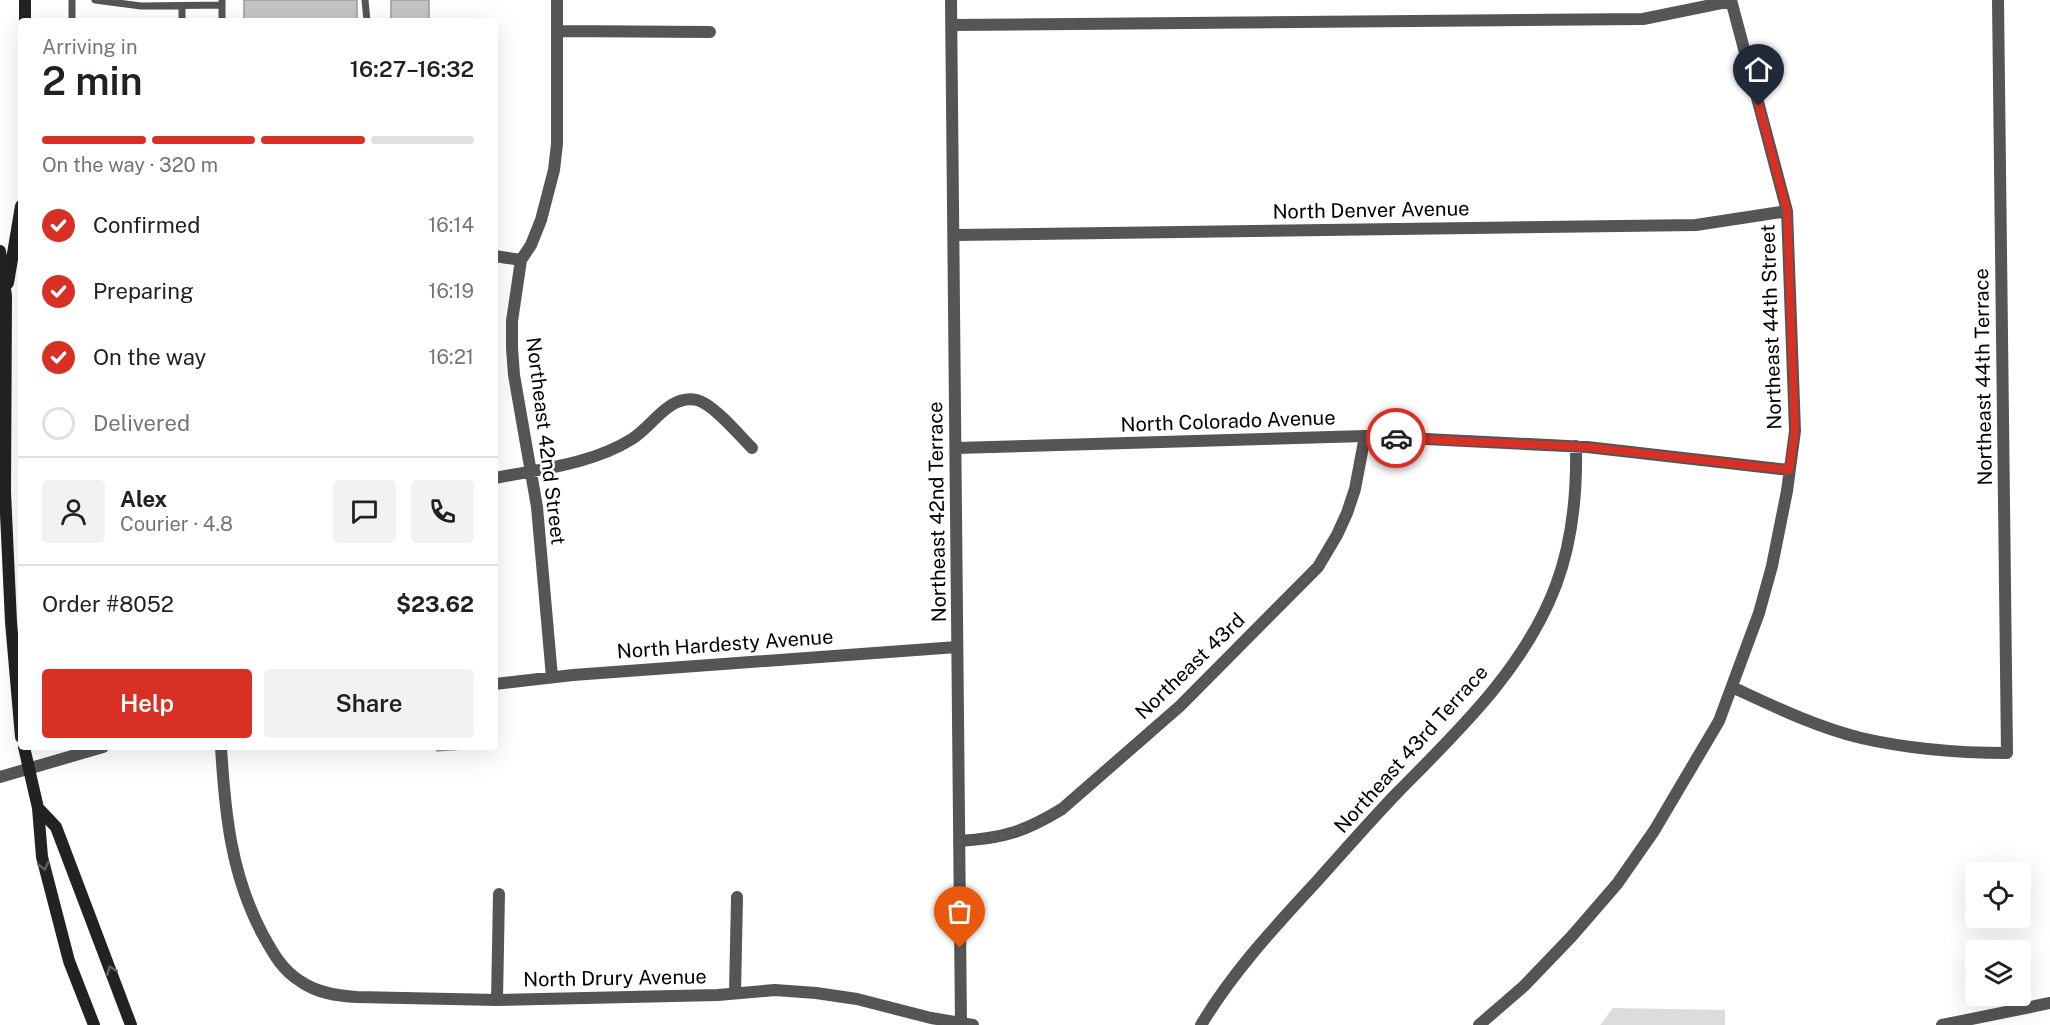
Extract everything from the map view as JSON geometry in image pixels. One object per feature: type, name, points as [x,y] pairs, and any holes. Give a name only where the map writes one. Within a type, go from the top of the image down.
[{"type":"main road","points":[[25,0],[25,18]]},
{"type":"main road","points":[[6,296],[18,224]]},
{"type":"main road","points":[[0,251],[6,296],[5,492],[11,622],[18,702]]},
{"type":"main road","points":[[25,750],[38,808],[42,857],[69,961],[94,1025]]},
{"type":"main road","points":[[38,808],[56,827],[131,1025]]},
{"type":"street","name":"Northeast 42nd Street","points":[[552,677],[537,507],[514,375],[512,321],[521,260],[542,220],[554,170],[557,144],[557,0]]},
{"type":"street","name":"Northeast 42nd Terrace","points":[[951,0],[959,841],[965,1025]]},
{"type":"street","points":[[952,25],[1643,19],[1731,0]]},
{"type":"street","name":"Northeast 44th Street","points":[[1731,0],[1787,211],[1795,431],[1787,491],[1769,575],[1759,613],[1732,687]]},
{"type":"street","name":"Northeast 44th Terrace","points":[[1732,687],[1794,715],[1859,737],[1932,750],[2007,753],[1998,0]]},
{"type":"street","points":[[557,31],[710,32]]},
{"type":"street","name":"North Denver Avenue","points":[[954,236],[1696,225],[1787,211]]},
{"type":"street","points":[[498,256],[521,260]]},
{"type":"street","points":[[498,477],[597,457],[635,438],[668,407],[676,401],[686,399],[706,404],[752,448]]},
{"type":"street","name":"North Colorado Avenue","points":[[956,448],[1365,436],[1576,446],[1789,470]]},
{"type":"street","name":"Northeast 43rd","points":[[959,841],[997,838],[1020,831],[1062,809],[1180,706],[1318,567],[1347,513],[1365,436]]},
{"type":"street","name":"Northeast 43rd Terrace","points":[[1201,1025],[1219,995],[1249,955],[1398,792],[1454,736],[1495,688],[1532,637],[1556,584],[1567,551],[1575,505],[1576,446]]},
{"type":"street","name":"North Hardesty Avenue","points":[[498,684],[552,677],[957,647]]},
{"type":"street","points":[[1479,1025],[1524,986],[1572,936],[1638,856],[1699,757],[1719,721],[1732,687]]},
{"type":"street","points":[[0,777],[92,750]]},
{"type":"street","name":"North Drury Avenue","points":[[221,750],[226,816],[232,853],[243,889],[257,923],[282,966],[317,991],[337,996],[497,1000],[775,990],[857,999],[965,1025]]},
{"type":"street","name":"North Drury Avenue","points":[[497,1000],[499,894]]},
{"type":"street","name":"North Drury Avenue","points":[[735,993],[736,897]]},
{"type":"street","points":[[1942,1025],[2050,1003]]},
{"type":"lane","points":[[72,0],[72,18]]},
{"type":"lane","points":[[95,0],[182,6],[222,2],[222,18]]},
{"type":"lane","points":[[365,0],[367,18]]},
{"type":"lane","points":[[182,6],[182,18]]},
{"type":"shaded area","points":[[1613,1008],[1725,1010],[1725,1025],[1600,1025]]},
{"type":"building","points":[[244,0],[357,0],[357,18],[244,18]]},
{"type":"building","points":[[391,0],[429,0],[429,18],[391,18]]},
{"type":"way so far","points":[[960,948],[959,841],[997,838],[1020,831],[1062,809],[1180,706],[1318,567],[1347,513],[1365,436],[1396,438]]},
{"type":"route","points":[[1396,438],[1587,447],[1789,470],[1795,431],[1787,211],[1759,106]]}]
